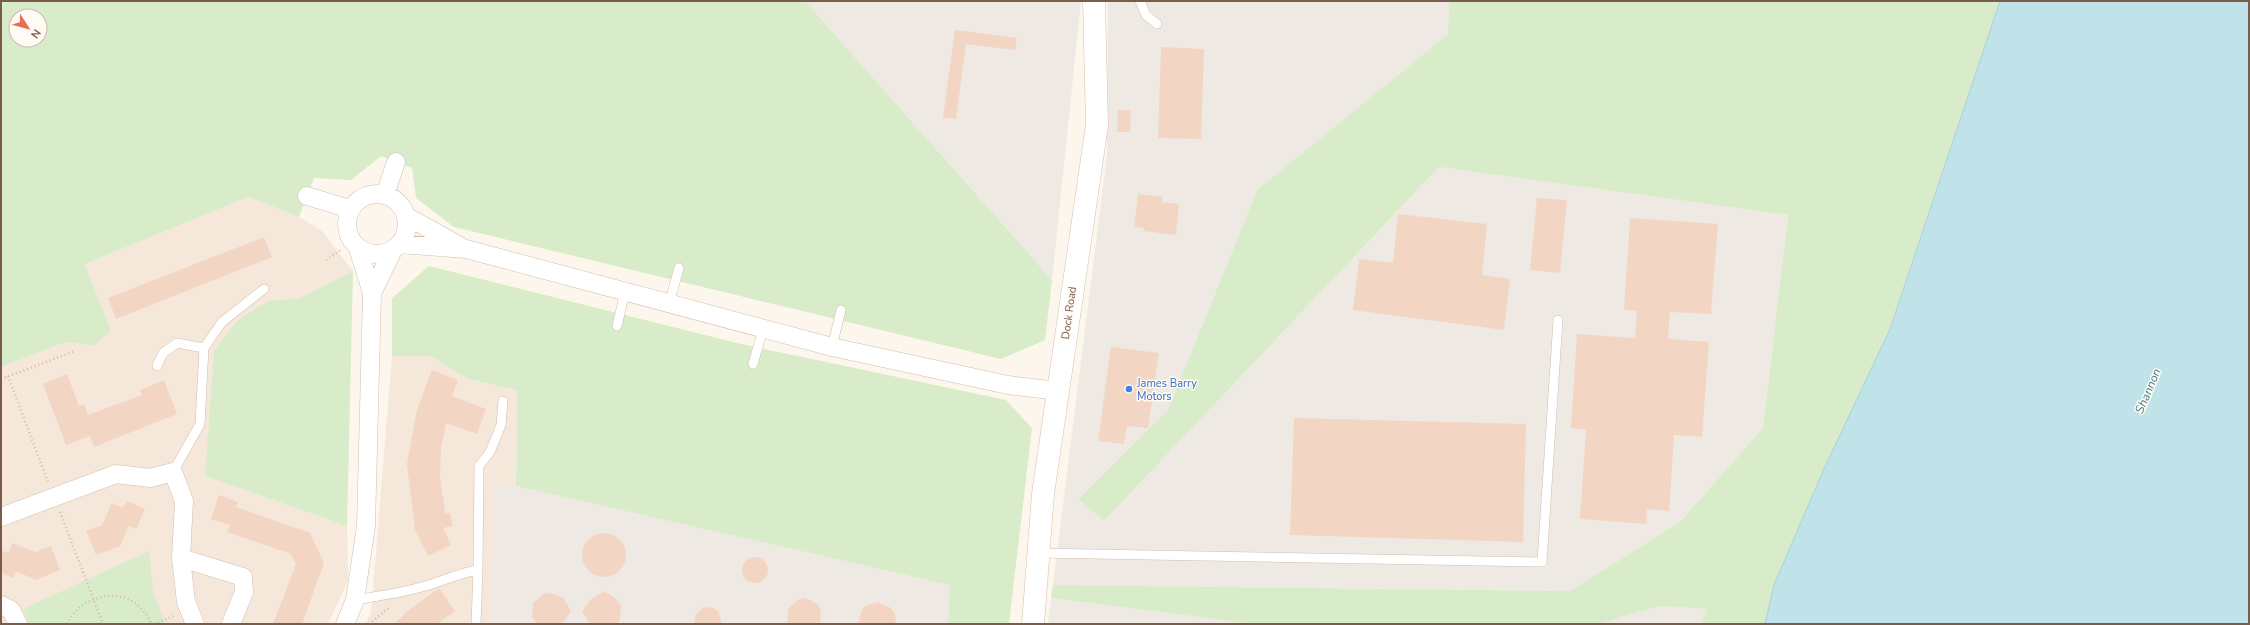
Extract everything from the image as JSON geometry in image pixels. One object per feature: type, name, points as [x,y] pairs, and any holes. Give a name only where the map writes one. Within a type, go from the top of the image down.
[{"type":"main road","name":"Dock Road","points":[[1033,624],[1043,494],[1097,125],[1094,1]]},
{"type":"street","points":[[385,195],[396,162]]},
{"type":"street","points":[[344,624],[355,600],[366,526],[372,293],[356,246],[347,229],[347,219],[350,209],[365,196],[375,194],[385,195],[402,207],[406,216],[407,226],[372,293]]},
{"type":"street","points":[[307,196],[350,209]]},
{"type":"street","points":[[406,216],[466,249]]},
{"type":"street","points":[[356,246],[375,255],[396,247],[466,249],[832,347],[1008,385],[1058,391]]},
{"type":"street","points":[[1,517],[116,474],[150,478],[173,472],[184,501],[181,558],[186,602],[192,617]]},
{"type":"street","points":[[181,558],[243,577],[244,592],[231,624]]},
{"type":"street","points":[[1,605],[11,610],[18,624]]},
{"type":"lane","points":[[1140,1],[1146,15],[1157,24]]},
{"type":"lane","points":[[669,304],[679,268]]},
{"type":"lane","points":[[173,472],[200,424],[204,348],[222,322],[264,289]]},
{"type":"lane","points":[[617,326],[625,292]]},
{"type":"lane","points":[[832,347],[841,310]]},
{"type":"lane","points":[[1038,553],[1542,562],[1558,320]]},
{"type":"lane","points":[[752,364],[763,329]]},
{"type":"lane","points":[[157,366],[163,353],[177,343],[204,348]]},
{"type":"lane","points":[[476,624],[479,466],[490,452],[501,425],[503,401]]},
{"type":"lane","points":[[355,600],[395,594],[425,586],[464,572],[478,570]]},
{"type":"path","points":[[326,260],[356,246]]},
{"type":"path","points":[[1,379],[75,351]]},
{"type":"path","points":[[369,624],[390,607],[395,594]]},
{"type":"path","points":[[67,624],[78,608],[93,598],[111,595],[128,599],[143,610],[153,624],[192,617]]},
{"type":"shaded area","points":[[805,1],[1081,1],[1052,280]]},
{"type":"shaded area","points":[[1108,1],[1449,1],[1448,34],[1257,190],[1168,410],[1078,499],[1104,521],[1439,167],[1788,215],[1763,428],[1680,522],[1570,591],[1053,585],[1107,155]]},
{"type":"shaded area","points":[[248,197],[299,217],[322,231],[353,271],[300,298],[268,301],[205,476],[347,526],[348,581],[328,624],[1,624],[1,367],[66,342],[94,346],[111,331],[85,264]]},
{"type":"shaded area","points":[[392,356],[430,356],[468,379],[517,390],[516,486],[495,482],[491,624],[365,624],[371,613]]},
{"type":"shaded area","points":[[495,481],[951,585],[948,624],[491,624]]},
{"type":"shaded area","points":[[1051,598],[1253,624],[1048,624]]},
{"type":"shaded area","points":[[1659,606],[1707,609],[1701,624],[1599,624]]},
{"type":"green space","points":[[1,1],[805,1],[1052,280],[1045,340],[1001,359],[454,227],[416,198],[412,168],[381,156],[351,180],[314,178],[299,217],[248,197],[85,264],[111,331],[94,346],[66,342],[1,367]]},
{"type":"green space","points":[[1449,1],[2000,1],[1890,329],[1823,471],[1774,585],[1765,624],[1701,624],[1707,609],[1659,606],[1599,624],[1253,624],[1051,598],[1053,585],[1570,591],[1680,522],[1763,428],[1788,215],[1439,167],[1104,521],[1078,499],[1168,410],[1257,190],[1448,34]]},
{"type":"green space","points":[[429,266],[741,344],[1006,400],[1032,428],[1009,624],[948,624],[950,585],[516,486],[517,390],[468,379],[430,356],[392,356],[392,298]]},
{"type":"green space","points":[[353,271],[347,526],[205,476],[214,351],[237,321],[268,301],[300,298]]},
{"type":"green space","points":[[149,551],[153,591],[165,624],[30,624],[23,609]]},
{"type":"water","name":"Shannon","points":[[2000,1],[2249,1],[2249,624],[1765,624],[1774,585],[1823,471],[1890,329]]},
{"type":"building","points":[[955,30],[1017,38],[1015,50],[966,44],[956,119],[943,118]]},
{"type":"building","points":[[1161,47],[1204,49],[1201,139],[1158,138]]},
{"type":"building","points":[[1118,110],[1131,110],[1130,132],[1117,132]]},
{"type":"building","points":[[1138,194],[1163,197],[1162,202],[1179,204],[1176,235],[1143,231],[1144,228],[1134,227]]},
{"type":"building","points":[[1537,198],[1567,200],[1560,273],[1530,270]]},
{"type":"building","points":[[1398,214],[1487,224],[1482,275],[1510,279],[1504,330],[1353,310],[1359,259],[1393,263]]},
{"type":"building","points":[[1630,218],[1718,224],[1711,314],[1670,312],[1668,339],[1709,342],[1702,437],[1674,435],[1669,511],[1647,509],[1646,524],[1580,519],[1586,430],[1571,428],[1577,334],[1635,338],[1637,311],[1624,310]]},
{"type":"building","points":[[264,237],[272,257],[116,319],[108,298]]},
{"type":"building","name":"James Barry Motors","points":[[1111,347],[1159,353],[1148,428],[1127,426],[1124,444],[1098,441]]},
{"type":"building","points":[[432,370],[458,380],[452,396],[486,409],[477,434],[446,423],[441,448],[440,476],[445,513],[450,513],[453,526],[443,528],[451,545],[428,556],[415,530],[407,464],[417,410]]},
{"type":"building","points":[[67,374],[79,406],[84,404],[88,415],[142,395],[140,390],[164,380],[177,414],[94,447],[90,436],[66,445],[43,384]]},
{"type":"building","points":[[1294,418],[1526,424],[1523,542],[1290,535]]},
{"type":"building","points":[[219,495],[238,502],[236,507],[310,533],[324,563],[302,624],[273,624],[296,564],[291,554],[227,532],[230,525],[211,519]]},
{"type":"building","points":[[127,501],[145,509],[136,529],[129,526],[120,546],[96,555],[86,531],[102,525],[112,503],[123,508]]},
{"type":"building","points":[[604,533],[616,537],[622,543],[626,555],[622,567],[616,573],[604,577],[592,573],[586,567],[582,555],[586,543],[592,537]]},
{"type":"building","points":[[13,543],[35,552],[51,546],[60,570],[36,580],[16,571],[13,578],[1,572],[1,550],[8,553]]},
{"type":"building","points":[[755,557],[764,561],[768,570],[764,579],[755,583],[746,579],[742,570],[746,561]]},
{"type":"building","points":[[439,588],[455,611],[437,624],[395,624],[405,613]]},
{"type":"building","points":[[605,591],[617,600],[621,606],[620,620],[617,624],[590,624],[582,611],[591,599]]},
{"type":"building","points":[[550,593],[563,598],[571,611],[562,624],[537,624],[532,617],[533,603],[543,594]]},
{"type":"building","points":[[805,598],[817,604],[821,610],[820,624],[787,624],[788,609],[798,600]]},
{"type":"building","points":[[878,602],[891,608],[895,614],[896,624],[858,624],[861,612],[865,606]]},
{"type":"building","points":[[704,607],[714,608],[718,611],[722,624],[694,624],[696,614]]},
{"type":"place","name":"James Barry Motors","points":[[1129,389]]}]
